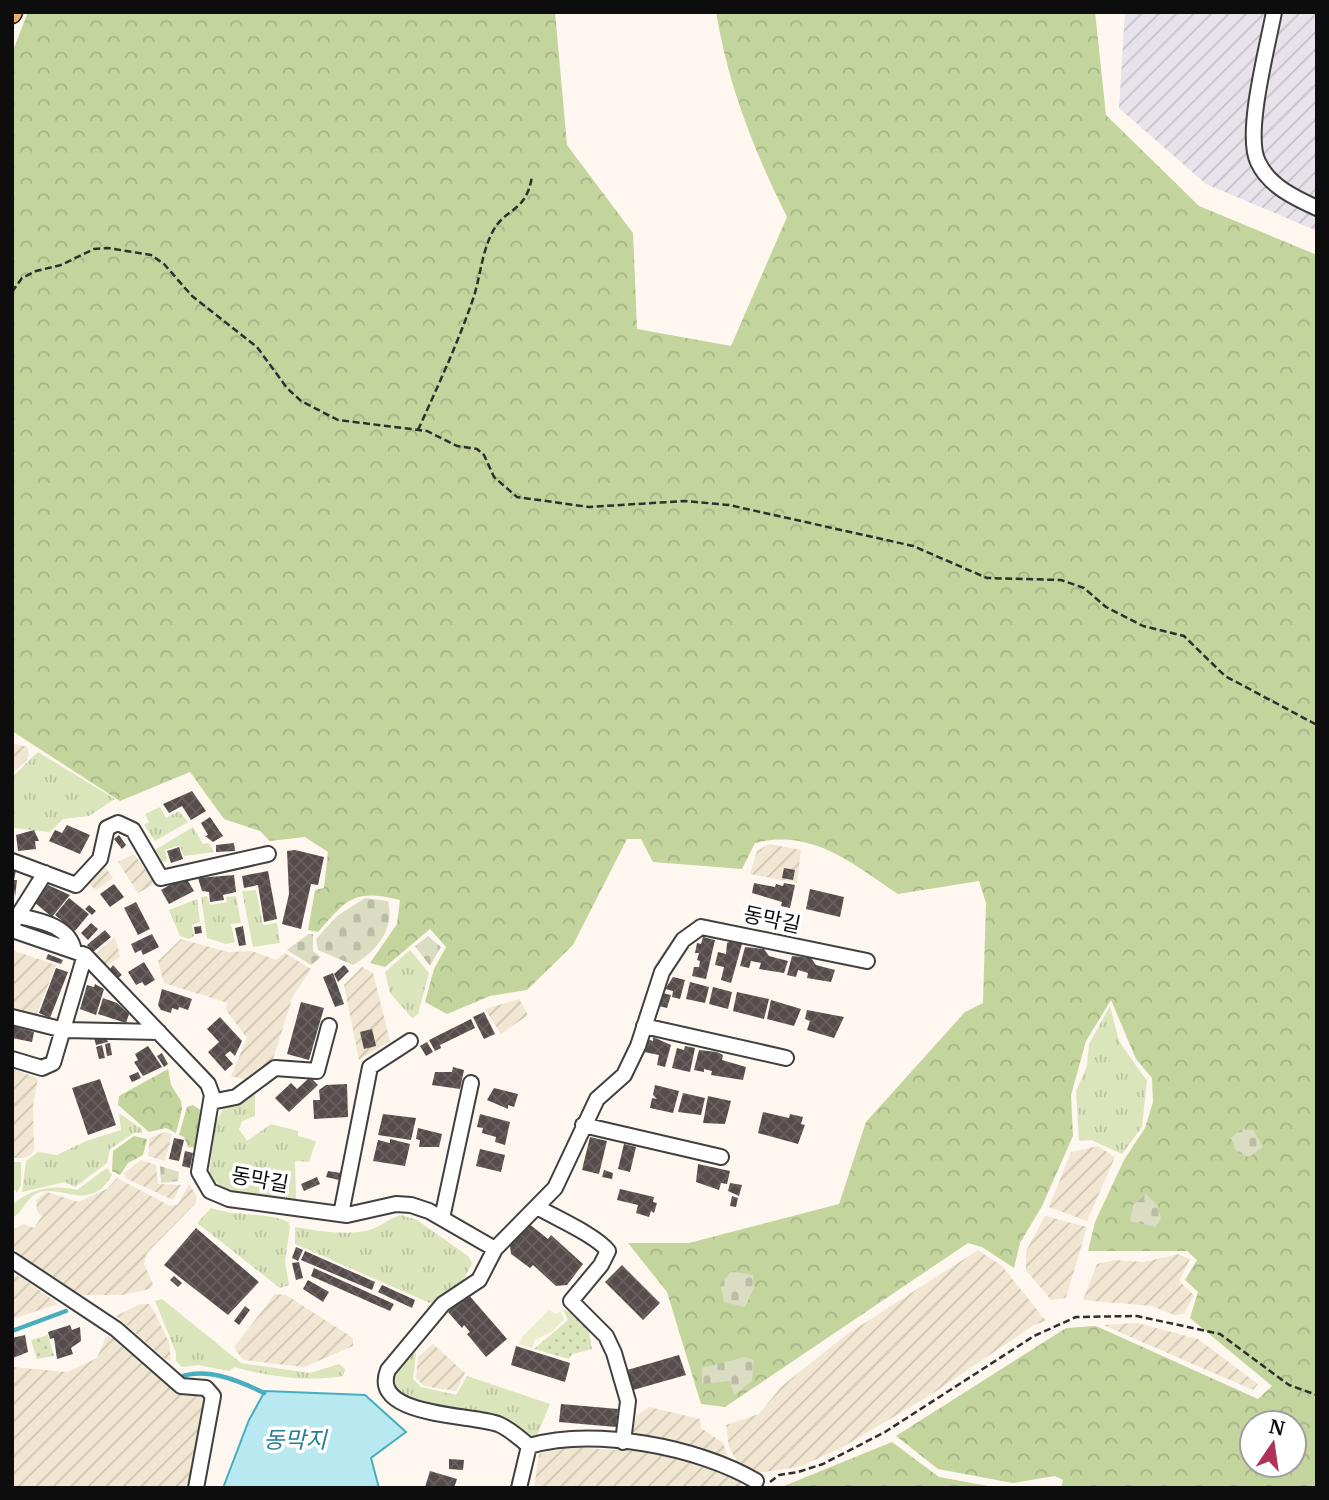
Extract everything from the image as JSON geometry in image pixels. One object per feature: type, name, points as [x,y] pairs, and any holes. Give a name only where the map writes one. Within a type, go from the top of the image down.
[{"type":"street","points":[[1274,12],[1252,139],[1258,163],[1280,190],[1317,208]]},
{"type":"street","points":[[12,861],[76,885],[100,859],[107,828],[118,823],[133,831],[161,878],[268,853]]},
{"type":"street","points":[[45,873],[15,923],[59,929],[67,934],[80,953],[208,1084],[211,1102],[236,1097],[275,1069],[317,1071],[329,1026]]},
{"type":"street","name":"동막길","points":[[529,1446],[497,1423],[410,1406],[387,1392],[383,1381],[398,1357],[443,1304],[479,1280],[495,1249],[555,1188],[597,1099],[624,1075],[662,972],[683,940],[701,927],[867,961]]},
{"type":"street","points":[[12,1059],[42,1069],[53,1063],[64,1030],[80,953]]},
{"type":"street","points":[[12,1017],[64,1030],[159,1032]]},
{"type":"street","points":[[644,1026],[786,1058]]},
{"type":"street","points":[[341,1214],[370,1067],[410,1041]]},
{"type":"street","points":[[442,1218],[471,1083]]},
{"type":"street","name":"동막길","points":[[211,1102],[199,1172],[211,1191],[229,1199],[341,1214],[396,1204],[411,1205],[442,1218],[495,1249]]},
{"type":"street","points":[[583,1125],[721,1157]]},
{"type":"street","points":[[537,1207],[578,1232],[601,1241],[608,1251],[601,1265],[571,1301],[606,1336],[614,1353],[628,1401],[623,1442]]},
{"type":"street","points":[[12,1260],[116,1329],[181,1385],[206,1388],[213,1396],[196,1488]]},
{"type":"street","points":[[519,1488],[529,1446],[569,1440],[657,1445],[726,1464],[751,1482]]},
{"type":"path","points":[[418,430],[471,304],[489,238],[502,219],[521,206],[527,197],[532,176]]},
{"type":"path","points":[[12,292],[22,278],[36,271],[61,265],[94,249],[108,248],[151,255],[164,264],[191,296],[257,347],[286,388],[301,401],[338,420],[418,430],[457,446],[477,449],[484,455],[499,483],[509,492],[526,499],[589,507],[685,501],[729,505],[914,546],[987,578],[1051,578],[1073,583],[1130,620],[1158,631],[1184,636],[1193,642],[1218,672],[1263,699],[1317,725]]},
{"type":"path","points":[[751,1482],[770,1482],[779,1475],[809,1469],[885,1432],[1034,1336],[1076,1317],[1137,1316],[1220,1334],[1289,1385],[1317,1395]]},
{"type":"shaded area","points":[[1125,12],[1317,12],[1317,231],[1206,184],[1119,108]]},
{"type":"shaded area","points":[[12,743],[27,747],[29,754],[27,760],[12,773]]},
{"type":"shaded area","points":[[769,844],[801,850],[797,883],[750,874],[757,851]]},
{"type":"shaded area","points":[[134,854],[153,880],[153,885],[138,893],[118,862]]},
{"type":"shaded area","points":[[103,864],[113,878],[97,890],[85,882]]},
{"type":"shaded area","points":[[115,937],[120,957],[106,966],[95,955]]},
{"type":"shaded area","points":[[181,939],[228,952],[252,951],[276,960],[285,953],[311,969],[293,996],[273,1059],[251,1081],[231,1076],[247,1038],[225,1009],[228,1003],[164,983],[158,961]]},
{"type":"shaded area","points":[[12,950],[56,965],[36,1016],[12,1010]]},
{"type":"shaded area","points":[[362,967],[373,973],[390,1041],[359,1060],[344,985]]},
{"type":"shaded area","points":[[519,999],[528,1015],[501,1034],[485,1009]]},
{"type":"shaded area","points":[[12,1069],[38,1078],[33,1107],[34,1149],[31,1155],[23,1158],[12,1158]]},
{"type":"shaded area","points":[[165,1132],[172,1134],[165,1161],[148,1156],[150,1138]]},
{"type":"shaded area","points":[[1098,1146],[1115,1157],[1087,1221],[1049,1207],[1071,1152]]},
{"type":"shaded area","points":[[141,1160],[156,1165],[158,1184],[181,1185],[173,1200],[125,1178],[124,1173]]},
{"type":"shaded area","points":[[117,1178],[170,1206],[178,1204],[189,1184],[197,1197],[195,1204],[147,1253],[144,1264],[153,1284],[150,1289],[122,1295],[78,1295],[12,1252],[12,1230],[24,1224],[34,1228],[42,1216],[37,1211],[36,1200],[47,1192],[78,1202],[107,1189]]},
{"type":"shaded area","points":[[1045,1216],[1087,1227],[1066,1298],[1051,1300],[1026,1270],[1026,1251]]},
{"type":"shaded area","points":[[978,1250],[1002,1266],[1046,1321],[1034,1325],[929,1396],[841,1448],[799,1467],[757,1473],[739,1465],[729,1447],[726,1425],[759,1414],[782,1386],[846,1335]]},
{"type":"shaded area","points":[[1178,1254],[1190,1259],[1179,1281],[1194,1295],[1184,1314],[1174,1315],[1152,1306],[1083,1300],[1097,1264],[1115,1260],[1144,1262]]},
{"type":"shaded area","points":[[12,1275],[21,1277],[58,1304],[12,1319]]},
{"type":"shaded area","points":[[275,1294],[286,1295],[353,1338],[353,1346],[304,1367],[244,1360],[235,1346]]},
{"type":"shaded area","points":[[140,1304],[149,1304],[154,1311],[169,1342],[171,1361],[165,1359],[116,1316]]},
{"type":"shaded area","points":[[1137,1323],[1198,1339],[1258,1384],[1253,1390],[1103,1325]]},
{"type":"shaded area","points":[[107,1335],[120,1342],[169,1387],[188,1395],[202,1396],[206,1401],[188,1488],[12,1488],[12,1367],[67,1372],[97,1358]]},
{"type":"shaded area","points":[[433,1344],[465,1373],[456,1391],[424,1386],[416,1378],[418,1357]]},
{"type":"shaded area","points":[[649,1407],[700,1419],[701,1428],[723,1443],[730,1461],[629,1439],[637,1415]]},
{"type":"shaded area","points":[[568,1447],[653,1452],[704,1466],[741,1480],[743,1488],[534,1488],[539,1454]]},
{"type":"green space","points":[[28,12],[555,12],[567,145],[633,233],[637,329],[731,346],[787,217],[735,92],[716,12],[1095,12],[1106,115],[1199,206],[1317,255],[1317,1488],[1061,1488],[1063,1480],[1055,1476],[1013,1483],[938,1469],[896,1436],[1066,1328],[1096,1326],[1258,1399],[1272,1386],[1190,1318],[1198,1292],[1185,1280],[1197,1260],[1187,1251],[1088,1251],[1095,1222],[1124,1160],[1145,1128],[1153,1102],[1152,1078],[1136,1059],[1111,1000],[1086,1041],[1071,1095],[1073,1136],[1042,1206],[1020,1243],[1014,1268],[982,1247],[968,1243],[725,1407],[701,1404],[667,1292],[628,1243],[689,1243],[839,1204],[866,1122],[965,1012],[983,1003],[986,903],[979,881],[898,894],[831,852],[795,840],[755,843],[742,869],[653,862],[641,839],[627,839],[573,945],[527,990],[490,996],[447,1014],[425,1002],[434,969],[446,947],[430,929],[385,967],[370,963],[397,924],[400,900],[362,896],[345,904],[318,932],[308,930],[315,890],[324,888],[328,852],[305,837],[270,841],[260,831],[224,819],[190,772],[120,801],[12,731],[12,53]]},
{"type":"green space","points":[[38,752],[115,799],[89,816],[63,819],[50,832],[13,828],[12,777]]},
{"type":"green space","points":[[160,807],[166,818],[179,811],[188,822],[155,841],[144,825],[149,822],[145,814]]},
{"type":"green space","points":[[193,827],[203,844],[209,843],[214,852],[184,856],[179,845],[165,850],[167,861],[162,862],[155,850]]},
{"type":"green space","points":[[256,890],[263,925],[277,923],[280,943],[253,947],[242,891]]},
{"type":"green space","points":[[207,896],[210,905],[227,902],[226,897],[236,896],[241,923],[231,924],[235,942],[226,944],[207,938],[201,897]]},
{"type":"green space","points":[[365,898],[388,901],[389,911],[386,930],[370,953],[353,965],[318,950],[316,939],[337,916]]},
{"type":"green space","points":[[197,899],[200,922],[192,925],[194,936],[189,939],[180,936],[169,910]]},
{"type":"green space","points":[[308,934],[313,934],[313,951],[321,957],[311,965],[287,950]]},
{"type":"green space","points":[[428,936],[441,947],[430,966],[415,946]]},
{"type":"green space","points":[[410,950],[429,973],[418,1014],[412,1018],[390,993],[385,972]]},
{"type":"green space","points":[[1110,1006],[1119,1041],[1147,1081],[1142,1127],[1122,1154],[1091,1140],[1079,1141],[1076,1091],[1087,1066],[1089,1044]]},
{"type":"green space","points":[[168,1069],[171,1085],[181,1101],[182,1109],[176,1133],[166,1128],[149,1132],[118,1105],[119,1096]]},
{"type":"green space","points":[[255,1092],[255,1116],[242,1121],[239,1129],[247,1141],[271,1124],[298,1131],[298,1136],[316,1141],[309,1162],[295,1161],[296,1199],[293,1201],[235,1192],[216,1183],[209,1175],[215,1125],[223,1109]]},
{"type":"green space","points":[[193,1105],[203,1112],[196,1148],[188,1147],[184,1137],[179,1135],[187,1107]]},
{"type":"green space","points":[[119,1113],[142,1129],[142,1133],[134,1133],[110,1149],[107,1163],[75,1187],[65,1182],[22,1192],[26,1161],[38,1152],[57,1155],[86,1141],[121,1130]]},
{"type":"green space","points":[[1240,1130],[1253,1130],[1263,1147],[1249,1157],[1237,1153],[1231,1138]]},
{"type":"green space","points":[[134,1136],[147,1139],[143,1155],[128,1163],[120,1175],[112,1171],[113,1151]]},
{"type":"green space","points":[[12,1162],[21,1162],[21,1185],[17,1193],[12,1187]]},
{"type":"green space","points":[[160,1166],[179,1172],[178,1181],[161,1183]]},
{"type":"green space","points":[[107,1168],[112,1175],[103,1187],[93,1193],[73,1195],[43,1192],[34,1195],[12,1218],[12,1205],[27,1195],[51,1188],[77,1190]]},
{"type":"green space","points":[[1146,1194],[1158,1206],[1161,1219],[1155,1227],[1130,1221],[1133,1205]]},
{"type":"green space","points":[[211,1208],[288,1222],[290,1227],[285,1261],[289,1285],[280,1288],[197,1223]]},
{"type":"green space","points":[[401,1215],[417,1220],[468,1256],[472,1263],[463,1281],[432,1304],[295,1244],[295,1227],[330,1232],[357,1232],[370,1230]]},
{"type":"green space","points":[[732,1271],[753,1275],[754,1288],[745,1307],[724,1302],[720,1283]]},
{"type":"green space","points":[[162,1299],[241,1363],[310,1373],[339,1364],[345,1369],[343,1376],[302,1378],[275,1376],[234,1367],[229,1371],[198,1365],[182,1367],[176,1361],[176,1353],[155,1301]]},
{"type":"green space","points":[[562,1308],[588,1325],[592,1349],[572,1354],[569,1359],[534,1349],[568,1320]]},
{"type":"green space","points":[[549,1310],[557,1314],[560,1311],[564,1319],[553,1331],[535,1340],[532,1348],[519,1344],[522,1337]]},
{"type":"green space","points":[[48,1335],[54,1356],[37,1359],[31,1340]]},
{"type":"green space","points":[[412,1343],[416,1354],[413,1379],[421,1387],[456,1395],[467,1376],[550,1404],[537,1435],[530,1436],[503,1422],[416,1406],[390,1390],[390,1372]]},
{"type":"green space","points":[[745,1357],[754,1360],[752,1381],[734,1395],[730,1381],[702,1384],[702,1368]]},
{"type":"green space","points":[[892,1442],[939,1477],[999,1488],[779,1488]]},
{"type":"water","name":"동막지","points":[[265,1391],[365,1395],[406,1432],[371,1458],[379,1488],[223,1488],[249,1420]]},
{"type":"building","points":[[192,791],[206,811],[191,820],[182,806],[169,813],[163,804]]},
{"type":"building","points":[[210,817],[223,836],[213,842],[205,836],[208,835],[201,823]]},
{"type":"building","points":[[67,825],[90,835],[80,854],[49,841],[55,830],[62,833]]},
{"type":"building","points":[[34,830],[39,841],[35,841],[36,849],[18,851],[16,835]]},
{"type":"building","points":[[119,835],[126,845],[122,849],[114,839]]},
{"type":"building","points":[[234,843],[235,851],[216,852],[216,845]]},
{"type":"building","points":[[179,847],[183,859],[171,863],[167,851]]},
{"type":"building","points":[[295,850],[324,857],[318,885],[311,884],[301,929],[282,924],[289,894],[287,851]]},
{"type":"building","points":[[784,868],[795,870],[793,880],[782,878]]},
{"type":"building","points":[[12,869],[16,870],[15,897]]},
{"type":"building","points":[[268,871],[277,919],[264,922],[258,885],[244,888],[242,876]]},
{"type":"building","points":[[234,875],[236,892],[223,895],[224,900],[210,902],[209,892],[202,891],[198,878]]},
{"type":"building","points":[[185,876],[194,891],[169,904],[161,890]]},
{"type":"building","points":[[754,883],[775,887],[776,884],[783,886],[784,883],[795,885],[790,908],[781,906],[782,902],[752,893]]},
{"type":"building","points":[[114,884],[124,897],[110,907],[100,894]]},
{"type":"building","points":[[48,885],[70,895],[52,917],[35,903]]},
{"type":"building","points":[[810,889],[844,897],[840,917],[806,909]]},
{"type":"building","points":[[69,898],[89,914],[75,931],[55,915]]},
{"type":"building","points":[[136,902],[150,929],[138,935],[124,908]]},
{"type":"building","points":[[89,905],[96,911],[92,915],[85,909]]},
{"type":"building","points":[[91,923],[98,929],[88,940],[81,933]]},
{"type":"building","points":[[201,926],[202,933],[195,934],[194,927]]},
{"type":"building","points":[[243,926],[246,945],[239,946],[235,928]]},
{"type":"building","points":[[105,930],[111,937],[93,952],[87,945]]},
{"type":"building","points":[[152,934],[159,947],[143,955],[141,950],[135,953],[131,944]]},
{"type":"building","points":[[703,937],[715,940],[706,979],[692,976],[694,967],[699,967],[699,953],[695,953],[697,943],[701,944]]},
{"type":"building","points":[[732,941],[742,944],[731,983],[721,980],[724,967],[715,965],[718,952],[726,954],[727,943]]},
{"type":"building","points":[[745,947],[764,949],[769,956],[788,961],[784,973],[759,969],[761,963],[751,961],[749,968],[740,966]]},
{"type":"building","points":[[48,954],[63,960],[61,964],[46,959]]},
{"type":"building","points":[[792,956],[811,958],[816,965],[835,970],[831,982],[807,978],[808,973],[798,970],[796,977],[787,975]]},
{"type":"building","points":[[144,962],[155,980],[145,986],[142,982],[136,985],[128,972]]},
{"type":"building","points":[[113,965],[122,975],[118,978],[110,969]]},
{"type":"building","points":[[344,965],[349,971],[338,982],[334,974]]},
{"type":"building","points":[[56,968],[68,972],[50,1018],[39,1013]]},
{"type":"building","points":[[333,973],[344,1004],[335,1007],[323,977]]},
{"type":"building","points":[[673,977],[685,980],[680,999],[672,997],[673,991],[665,989]]},
{"type":"building","points":[[690,982],[709,987],[705,1003],[686,999]]},
{"type":"building","points":[[95,984],[104,989],[96,1015],[80,1009],[87,985],[94,987]]},
{"type":"building","points":[[713,987],[732,992],[728,1009],[709,1004]]},
{"type":"building","points":[[162,989],[192,999],[188,1010],[172,1008],[171,1013],[161,1010],[158,1005]]},
{"type":"building","points":[[737,992],[769,999],[764,1019],[733,1011]]},
{"type":"building","points":[[662,993],[671,995],[667,1008],[659,1006]]},
{"type":"building","points":[[103,998],[117,1003],[129,1014],[126,1023],[98,1014]]},
{"type":"building","points":[[771,1000],[801,1009],[794,1026],[767,1019]]},
{"type":"building","points":[[301,1002],[324,1008],[309,1060],[287,1054]]},
{"type":"building","points":[[807,1010],[844,1017],[834,1038],[807,1030],[810,1021],[805,1019]]},
{"type":"building","points":[[484,1012],[495,1034],[484,1039],[473,1017]]},
{"type":"building","points":[[220,1017],[242,1041],[235,1056],[230,1051],[225,1055],[233,1064],[225,1071],[208,1052],[219,1042],[207,1029]]},
{"type":"building","points":[[471,1019],[475,1028],[440,1045],[441,1048],[435,1051],[429,1040]]},
{"type":"building","points":[[12,1026],[34,1032],[32,1042],[12,1038]]},
{"type":"building","points":[[372,1029],[376,1046],[364,1049],[360,1032]]},
{"type":"building","points":[[106,1036],[108,1042],[96,1045],[94,1038]]},
{"type":"building","points":[[653,1037],[671,1045],[665,1067],[657,1065],[659,1055],[644,1052],[647,1039],[653,1041]]},
{"type":"building","points":[[427,1042],[433,1052],[426,1056],[420,1046]]},
{"type":"building","points":[[110,1043],[112,1055],[107,1056],[105,1044]]},
{"type":"building","points":[[102,1045],[105,1058],[99,1059],[96,1047]]},
{"type":"building","points":[[148,1046],[162,1067],[143,1076],[134,1062],[138,1060],[135,1054]]},
{"type":"building","points":[[685,1046],[695,1048],[690,1072],[672,1068],[677,1048],[684,1050]]},
{"type":"building","points":[[699,1050],[717,1052],[723,1055],[722,1060],[746,1067],[743,1080],[711,1075],[712,1071],[704,1069],[704,1072],[694,1070]]},
{"type":"building","points":[[162,1053],[168,1064],[164,1067],[157,1056]]},
{"type":"building","points":[[453,1067],[464,1070],[460,1089],[432,1085],[435,1072],[452,1072]]},
{"type":"building","points":[[138,1072],[141,1078],[132,1082],[129,1076]]},
{"type":"building","points":[[310,1077],[318,1085],[289,1112],[275,1098],[291,1083],[297,1089]]},
{"type":"building","points":[[100,1079],[116,1125],[88,1135],[72,1088]]},
{"type":"building","points":[[347,1084],[348,1117],[314,1119],[313,1100],[320,1100],[319,1090],[326,1085]]},
{"type":"building","points":[[655,1085],[679,1091],[673,1113],[650,1108],[652,1098],[657,1099],[653,1095]]},
{"type":"building","points":[[494,1088],[518,1094],[514,1107],[508,1105],[508,1109],[487,1100]]},
{"type":"building","points":[[683,1093],[705,1098],[701,1115],[678,1112]]},
{"type":"building","points":[[708,1096],[731,1101],[725,1124],[703,1123]]},
{"type":"building","points":[[763,1112],[789,1118],[790,1114],[803,1117],[801,1124],[805,1125],[798,1144],[758,1133]]},
{"type":"building","points":[[383,1114],[416,1118],[411,1140],[378,1135]]},
{"type":"building","points":[[480,1114],[510,1122],[505,1145],[495,1142],[496,1137],[482,1133],[483,1128],[477,1127]]},
{"type":"building","points":[[418,1128],[442,1134],[439,1147],[419,1147],[420,1140],[416,1139]]},
{"type":"building","points":[[590,1137],[607,1141],[599,1174],[582,1170]]},
{"type":"building","points":[[174,1138],[184,1140],[179,1161],[169,1159]]},
{"type":"building","points":[[390,1139],[410,1144],[405,1166],[373,1161],[378,1140],[390,1143]]},
{"type":"building","points":[[624,1144],[636,1147],[630,1172],[618,1169]]},
{"type":"building","points":[[480,1149],[505,1155],[501,1172],[476,1166]]},
{"type":"building","points":[[185,1151],[193,1153],[190,1168],[182,1166]]},
{"type":"building","points":[[698,1164],[730,1171],[727,1184],[721,1183],[719,1190],[696,1182]]},
{"type":"building","points":[[604,1170],[613,1173],[612,1179],[602,1177]]},
{"type":"building","points":[[328,1171],[341,1173],[339,1180],[326,1177]]},
{"type":"building","points":[[317,1177],[320,1184],[304,1191],[301,1184]]},
{"type":"building","points":[[730,1183],[742,1185],[739,1196],[728,1191]]},
{"type":"building","points":[[620,1189],[654,1197],[653,1202],[657,1203],[654,1213],[651,1211],[649,1217],[636,1213],[638,1205],[617,1200]]},
{"type":"building","points":[[732,1196],[738,1198],[736,1207],[730,1206]]},
{"type":"building","points":[[528,1223],[548,1239],[551,1235],[583,1264],[567,1285],[556,1286],[533,1265],[530,1268],[511,1254],[510,1246]]},
{"type":"building","points":[[196,1228],[259,1282],[228,1315],[164,1265]]},
{"type":"building","points":[[296,1247],[303,1250],[298,1261],[292,1258]]},
{"type":"building","points":[[305,1251],[375,1282],[372,1290],[301,1260]]},
{"type":"building","points":[[299,1262],[303,1278],[296,1280],[292,1263]]},
{"type":"building","points":[[622,1265],[660,1303],[643,1320],[605,1282]]},
{"type":"building","points":[[314,1268],[394,1304],[390,1311],[311,1276]]},
{"type":"building","points":[[174,1276],[182,1283],[178,1287],[170,1280]]},
{"type":"building","points":[[308,1280],[329,1292],[323,1302],[303,1289]]},
{"type":"building","points":[[382,1285],[415,1300],[412,1308],[378,1292]]},
{"type":"building","points":[[468,1294],[507,1339],[486,1357],[467,1334],[470,1332],[464,1325],[462,1328],[448,1312]]},
{"type":"building","points":[[245,1306],[250,1310],[239,1325],[234,1321]]},
{"type":"building","points":[[70,1325],[72,1330],[80,1327],[81,1341],[71,1348],[73,1354],[57,1359],[54,1338],[50,1339],[48,1332]]},
{"type":"building","points":[[25,1335],[28,1352],[13,1358],[12,1338]]},
{"type":"building","points":[[516,1346],[570,1363],[565,1382],[511,1365]]},
{"type":"building","points":[[679,1355],[686,1375],[633,1390],[627,1370]]},
{"type":"building","points":[[561,1404],[618,1409],[616,1427],[559,1422]]},
{"type":"building","points":[[449,1459],[464,1460],[463,1470],[449,1469]]},
{"type":"building","points":[[430,1471],[457,1479],[454,1488],[425,1487]]},
{"type":"waterway","points":[[12,1331],[66,1311]]},
{"type":"waterway","points":[[180,1377],[190,1374],[212,1375],[234,1380],[264,1393]]}]
